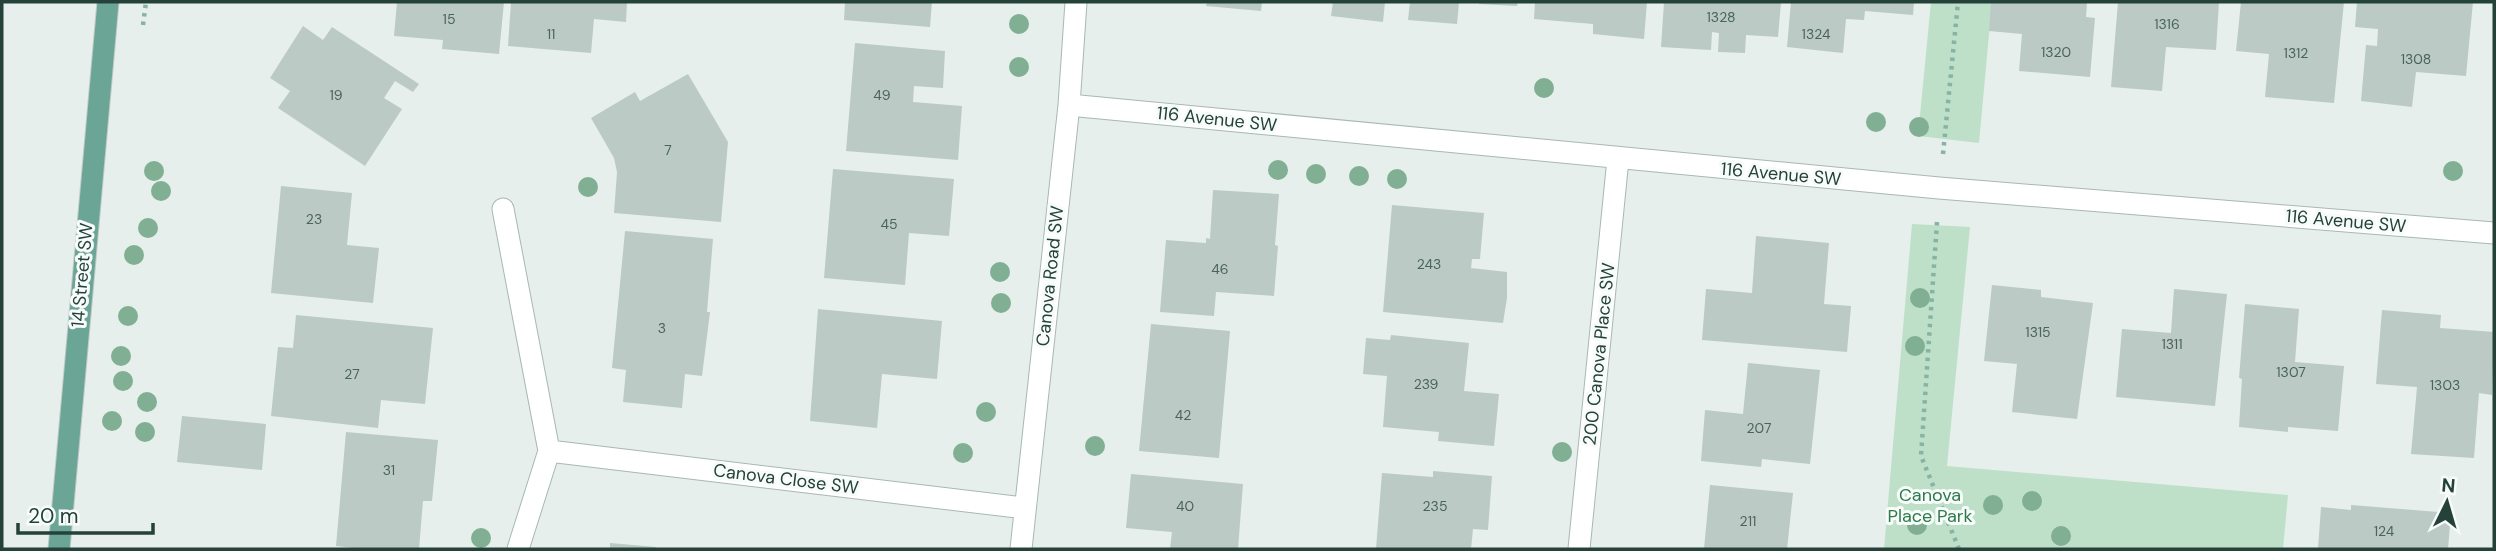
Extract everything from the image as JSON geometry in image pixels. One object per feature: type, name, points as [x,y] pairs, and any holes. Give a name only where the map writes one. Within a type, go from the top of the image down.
[{"type":"main road","name":"14 Street SW","points":[[59,549],[108,2]]},
{"type":"street","name":"Canova Road SW","points":[[1021,549],[1069,105],[1076,2]]},
{"type":"street","name":"116 Avenue SW","points":[[1069,105],[1940,188],[2494,233]]},
{"type":"street","name":"200 Canova Place SW","points":[[1579,549],[1618,159]]},
{"type":"street","points":[[503,209],[549,451],[518,549]]},
{"type":"street","name":"Canova Close SW","points":[[549,451],[1024,508]]},
{"type":"path","points":[[1958,2],[1940,188],[1921,456],[1959,549]]},
{"type":"green space","points":[[1931,2],[1992,2],[1979,143],[1918,136]]},
{"type":"green space","name":"Canova Place Park","points":[[1912,224],[1970,227],[1947,466],[2288,495],[2283,549],[1884,549]]},
{"type":"building","points":[[397,2],[504,2],[499,54],[442,49],[443,40],[394,36]]},
{"type":"building","points":[[511,2],[627,2],[626,22],[594,19],[591,53],[508,46]]},
{"type":"building","points":[[845,2],[932,2],[930,27],[844,20]]},
{"type":"building","points":[[1207,2],[1262,2],[1261,11],[1206,6]]},
{"type":"building","points":[[1333,2],[1385,2],[1383,22],[1331,16]]},
{"type":"building","points":[[1410,2],[1459,2],[1457,24],[1408,20]]},
{"type":"building","points":[[1479,2],[1518,2],[1517,6]]},
{"type":"building","points":[[1535,2],[1647,2],[1644,39],[1593,34],[1593,24],[1534,19]]},
{"type":"building","points":[[1664,2],[1781,2],[1778,37],[1746,35],[1745,53],[1718,52],[1719,33],[1712,32],[1711,50],[1661,47]]},
{"type":"building","points":[[1791,2],[1914,2],[1913,15],[1865,11],[1864,20],[1846,19],[1843,53],[1787,47]]},
{"type":"building","points":[[1991,2],[2087,2],[2086,17],[2095,18],[2090,77],[2019,71],[2022,34],[1989,31]]},
{"type":"building","points":[[2118,2],[2219,2],[2216,50],[2166,47],[2162,91],[2111,87]]},
{"type":"building","points":[[2241,2],[2344,2],[2334,103],[2265,97],[2269,54],[2236,51]]},
{"type":"building","points":[[2357,2],[2473,2],[2466,76],[2416,72],[2412,107],[2361,101],[2366,45],[2377,46],[2378,29],[2355,27]]},
{"type":"building","points":[[303,26],[323,40],[332,27],[419,84],[413,92],[395,81],[384,98],[402,109],[365,166],[278,108],[290,91],[270,78]]},
{"type":"building","points":[[855,43],[945,51],[943,88],[914,86],[913,102],[962,106],[958,160],[846,151]]},
{"type":"building","points":[[688,74],[728,142],[721,222],[614,213],[617,172],[614,158],[591,118],[635,92],[640,101]]},
{"type":"building","points":[[833,169],[954,179],[949,236],[909,233],[905,285],[824,278]]},
{"type":"building","points":[[281,186],[352,193],[347,245],[379,248],[373,303],[271,293]]},
{"type":"building","points":[[1213,190],[1279,194],[1274,296],[1216,292],[1214,316],[1160,312],[1166,240],[1206,243],[1206,238],[1210,239]]},
{"type":"building","points":[[1392,205],[1484,213],[1480,259],[1472,259],[1471,268],[1507,272],[1503,323],[1383,312]]},
{"type":"building","points":[[625,231],[713,239],[707,312],[710,312],[702,376],[685,374],[682,408],[623,402],[626,370],[612,368]]},
{"type":"building","points":[[1756,236],[1829,243],[1824,304],[1851,306],[1847,352],[1702,340],[1706,289],[1752,293]]},
{"type":"building","points":[[1992,285],[2041,290],[2041,297],[2093,303],[2077,419],[2012,412],[2017,364],[1984,361]]},
{"type":"building","points":[[2174,289],[2227,294],[2215,406],[2116,397],[2122,329],[2171,333]]},
{"type":"building","points":[[2245,304],[2299,309],[2295,362],[2344,366],[2338,431],[2288,427],[2288,432],[2239,427],[2242,379],[2239,378]]},
{"type":"building","points":[[818,309],[942,321],[937,379],[882,374],[877,428],[810,421]]},
{"type":"building","points":[[2382,310],[2441,315],[2440,328],[2494,332],[2492,395],[2479,393],[2474,458],[2411,454],[2417,387],[2376,384]]},
{"type":"building","points":[[296,315],[433,328],[425,404],[381,400],[378,428],[271,416],[278,347],[293,348]]},
{"type":"building","points":[[1151,324],[1230,331],[1219,458],[1139,451]]},
{"type":"building","points":[[1391,335],[1469,343],[1464,391],[1499,394],[1494,446],[1438,441],[1439,432],[1383,427],[1387,376],[1363,374],[1366,338],[1390,340]]},
{"type":"building","points":[[1748,363],[1820,370],[1810,464],[1762,459],[1761,467],[1701,461],[1705,410],[1743,414]]},
{"type":"building","points":[[182,416],[266,424],[262,470],[177,462]]},
{"type":"building","points":[[346,432],[438,440],[432,501],[423,501],[419,549],[336,546]]},
{"type":"building","points":[[1433,471],[1492,476],[1488,530],[1473,529],[1471,549],[1376,549],[1382,473],[1433,477]]},
{"type":"building","points":[[1131,474],[1243,484],[1238,549],[1170,549],[1172,532],[1126,528]]},
{"type":"building","points":[[1710,485],[1793,493],[1787,549],[1704,549]]},
{"type":"building","points":[[2351,505],[2451,513],[2448,549],[2318,549],[2321,507],[2351,510]]},
{"type":"building","points":[[610,543],[656,547],[656,549],[610,549]]}]
